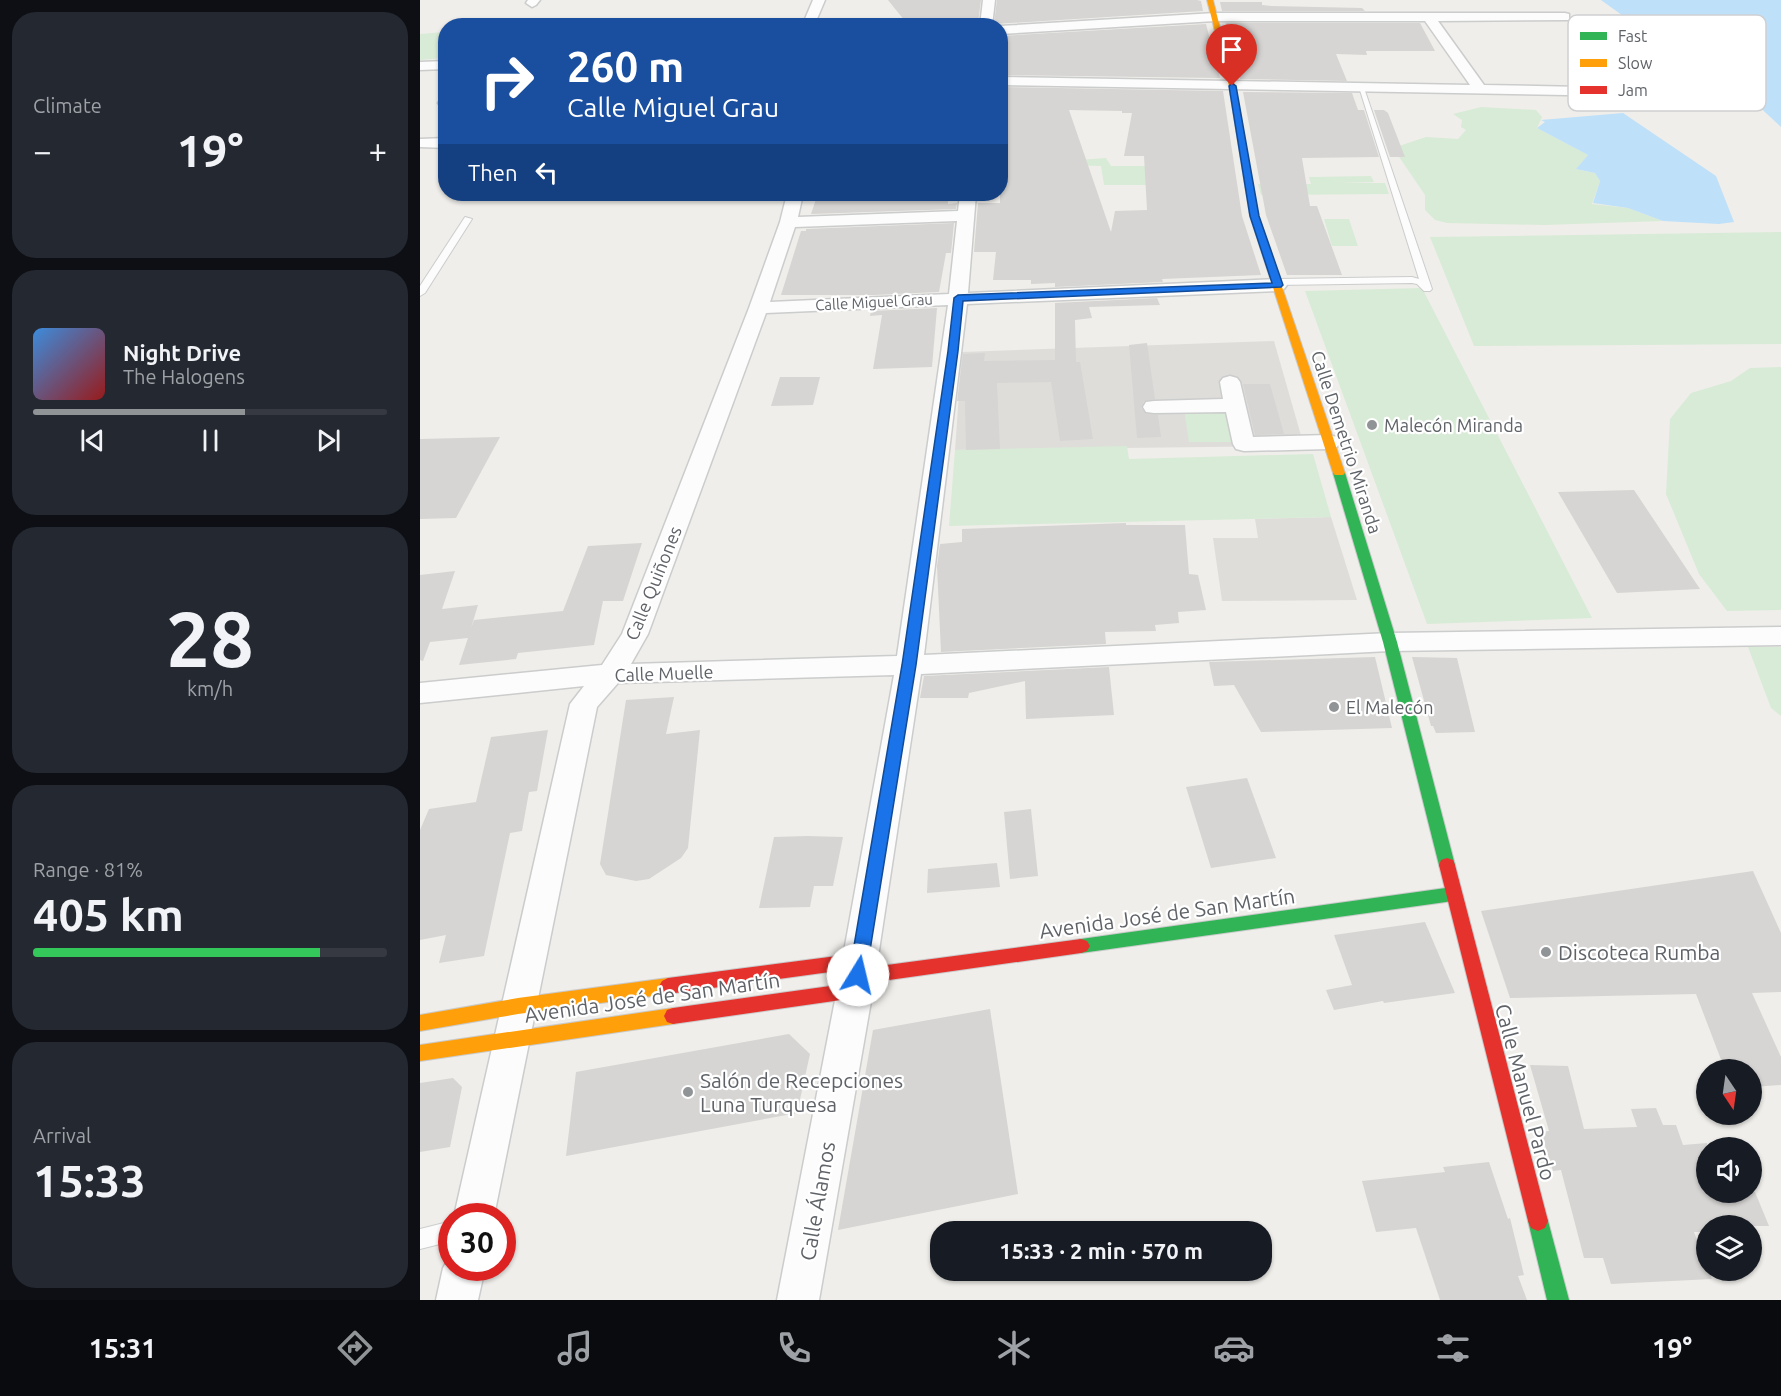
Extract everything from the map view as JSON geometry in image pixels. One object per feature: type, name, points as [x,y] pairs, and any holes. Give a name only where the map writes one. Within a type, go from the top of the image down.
[{"type":"main road","name":"Calle Demetrio Miranda","points":[[1210,0],[1232,86],[1254,216],[1329,442],[1390,642],[1453,894]]},
{"type":"main road","name":"Avenida José de San Martín","points":[[420,1023],[515,1022],[1453,894]]},
{"type":"main road","name":"Calle Manuel Pardo","points":[[1453,894],[1558,1300]]},
{"type":"main road","name":"Avenida José de San Martín","points":[[420,1053],[515,1022],[867,974]]},
{"type":"street","points":[[811,18],[819,0]]},
{"type":"street","points":[[987,18],[989,0]]},
{"type":"street","points":[[1008,29],[1100,17],[1565,17]]},
{"type":"street","points":[[1429,17],[1480,90]]},
{"type":"street","points":[[420,66],[438,65]]},
{"type":"street","points":[[1008,81],[1568,91]]},
{"type":"street","points":[[422,143],[438,143]]},
{"type":"street","name":"Calle Quiñones","points":[[477,1203],[584,704],[610,674],[635,634],[758,308],[793,201]]},
{"type":"street","points":[[788,222],[967,205]]},
{"type":"street","name":"Calle Álamos","points":[[798,1300],[867,974],[953,351],[967,205]]},
{"type":"street","name":"Calle Miguel Grau","points":[[758,308],[1277,284]]},
{"type":"street","points":[[1230,382],[1244,444],[1329,442]]},
{"type":"street","points":[[1154,407],[1235,405]]},
{"type":"street","name":"Calle Muelle","points":[[420,693],[610,674],[909,665],[1390,642],[1781,636]]},
{"type":"street","points":[[457,1300],[461,1281]]},
{"type":"lane","points":[[1277,284],[1412,280],[1420,282],[1427,289],[1360,88]]},
{"type":"lane","points":[[420,293],[468,219]]},
{"type":"lane","points":[[420,1239],[438,1234]]},
{"type":"shaded area","points":[[1274,341],[1304,446],[955,450],[962,352]]},
{"type":"shaded area","points":[[1331,517],[1357,600],[1222,601],[1213,538],[1258,538],[1255,519]]},
{"type":"green space","points":[[438,33],[438,59],[420,60],[420,34]]},
{"type":"green space","points":[[1481,107],[1536,110],[1542,117],[1537,128],[1588,155],[1576,169],[1595,173],[1600,181],[1592,204],[1628,208],[1663,221],[1544,225],[1447,223],[1435,220],[1425,210],[1425,195],[1393,148],[1426,137],[1458,139],[1466,130],[1461,127],[1462,120],[1453,114]]},
{"type":"green space","points":[[1106,158],[1111,166],[1146,166],[1152,185],[1104,185],[1101,166],[1065,165],[1065,161]]},
{"type":"green space","points":[[1371,176],[1374,182],[1338,183],[1385,183],[1389,194],[1261,195],[1258,184],[1311,184],[1309,177]]},
{"type":"green space","points":[[1324,219],[1349,219],[1358,246],[1332,246]]},
{"type":"green space","points":[[1781,232],[1781,344],[1474,346],[1430,237]]},
{"type":"green space","points":[[1422,288],[1592,618],[1427,624],[1305,291]]},
{"type":"green space","points":[[1781,367],[1781,610],[1727,611],[1699,574],[1666,494],[1670,419],[1691,393],[1731,381],[1750,368]]},
{"type":"green space","points":[[1233,407],[1240,442],[1189,442],[1184,409]]},
{"type":"green space","points":[[1127,446],[1129,459],[1313,454],[1331,517],[949,526],[955,450]]},
{"type":"green space","points":[[1748,647],[1781,647],[1781,716],[1771,708]]},
{"type":"water","points":[[1601,0],[1781,0],[1781,127],[1764,111],[1766,111],[1766,15],[1622,15]]},
{"type":"water","points":[[1623,113],[1716,176],[1734,222],[1719,224],[1663,221],[1628,208],[1593,203],[1600,181],[1595,173],[1576,169],[1588,155],[1537,128],[1545,122],[1541,120]]},
{"type":"building","points":[[888,0],[981,0],[979,18],[903,18]]},
{"type":"building","points":[[997,0],[1197,0],[1201,1],[1203,11],[1008,23],[1008,18],[995,18]]},
{"type":"building","points":[[1220,2],[1262,2],[1262,5],[1271,6],[1362,8],[1365,11],[1222,11]]},
{"type":"building","points":[[1226,23],[1420,23],[1435,51],[1366,51],[1367,55],[1336,54],[1347,81],[1240,79]]},
{"type":"building","points":[[1206,24],[1220,78],[1008,75],[1008,36]]},
{"type":"building","points":[[1008,87],[1223,91],[1242,216],[1261,275],[1055,287],[1055,283],[1031,284],[1031,280],[993,280],[996,252],[974,252],[978,203],[1008,201]],"holes":[[[1069,110],[1122,111],[1122,113],[1132,113],[1124,156],[1144,156],[1147,210],[1115,211],[1111,232]]]},
{"type":"building","points":[[1243,92],[1352,93],[1358,110],[1364,110],[1379,157],[1302,158],[1310,206],[1317,206],[1342,275],[1287,275],[1266,215]]},
{"type":"building","points":[[1374,110],[1384,110],[1388,113],[1405,157],[1390,157]]},
{"type":"building","points":[[815,201],[948,201],[948,204],[957,203],[956,209],[811,214]]},
{"type":"building","points":[[954,223],[951,253],[946,253],[939,292],[781,295],[801,231]]},
{"type":"building","points":[[1157,298],[1160,305],[1089,307],[1092,318],[1075,320],[1076,362],[1080,362],[1093,439],[1060,441],[1051,382],[997,383],[1000,449],[966,450],[965,401],[957,401],[963,354],[985,353],[984,361],[1055,360],[1055,303]]},
{"type":"building","points":[[937,308],[932,367],[873,369],[882,315],[870,316],[871,311]]},
{"type":"building","points":[[1147,343],[1155,399],[1144,401],[1141,408],[1146,414],[1158,415],[1161,437],[1137,438],[1129,345]]},
{"type":"building","points":[[780,377],[820,377],[813,405],[771,406]]},
{"type":"building","points":[[1243,384],[1270,384],[1284,434],[1255,435]]},
{"type":"building","points":[[500,437],[456,518],[420,519],[420,439]]},
{"type":"building","points":[[1634,490],[1700,589],[1617,593],[1558,492]]},
{"type":"building","points":[[1126,523],[1126,525],[1185,525],[1189,574],[1198,575],[1206,610],[1178,612],[1179,623],[1155,625],[1156,631],[1105,632],[1106,644],[941,652],[937,566],[940,544],[962,542],[962,529]]},
{"type":"building","points":[[642,543],[623,601],[603,601],[594,645],[518,653],[516,659],[459,665],[468,638],[430,642],[423,661],[420,660],[420,575],[455,571],[442,609],[478,605],[471,628],[474,620],[563,611],[588,546]]},
{"type":"building","points":[[1375,657],[1392,728],[1261,732],[1234,685],[1214,686],[1209,662]]},
{"type":"building","points":[[1412,657],[1457,658],[1475,732],[1436,733],[1431,726]]},
{"type":"building","points":[[1109,667],[1114,715],[1026,719],[1025,681],[969,693],[968,698],[920,698],[924,676]]},
{"type":"building","points":[[674,697],[666,734],[700,730],[688,848],[681,858],[649,879],[636,881],[606,875],[600,864],[626,700]]},
{"type":"building","points":[[548,730],[537,791],[529,792],[522,831],[510,833],[484,956],[439,963],[446,935],[420,940],[420,830],[429,809],[476,802],[491,737]]},
{"type":"building","points":[[1247,778],[1276,858],[1211,868],[1186,787]]},
{"type":"building","points":[[1031,809],[1038,876],[1010,879],[1004,812]]},
{"type":"building","points":[[774,837],[843,837],[833,886],[814,886],[810,907],[759,908]]},
{"type":"building","points":[[997,863],[1000,887],[927,893],[928,869]]},
{"type":"building","points":[[1753,871],[1781,933],[1781,992],[1752,993],[1781,1057],[1781,1085],[1762,1086],[1762,1059],[1721,1059],[1696,994],[1510,998],[1481,911]]},
{"type":"building","points":[[1425,922],[1455,993],[1384,1003],[1383,1001],[1334,1010],[1326,990],[1352,985],[1334,935]]},
{"type":"building","points":[[990,1009],[1018,1194],[838,1230],[873,1030]]},
{"type":"building","name":"Salón de Recepciones Luna Turquesa","points":[[789,1034],[810,1054],[797,1113],[566,1156],[576,1072]]},
{"type":"building","points":[[1530,1065],[1568,1066],[1584,1129],[1637,1127],[1631,1109],[1656,1108],[1663,1125],[1676,1125],[1683,1145],[1696,1144],[1696,1203],[1760,1203],[1769,1226],[1762,1226],[1762,1215],[1696,1215],[1696,1232],[1694,1232],[1696,1280],[1611,1284],[1603,1258],[1584,1258],[1561,1170],[1553,1171],[1541,1132],[1549,1131]]},
{"type":"building","points":[[453,1078],[462,1087],[450,1147],[420,1152],[420,1083]]},
{"type":"building","points":[[1489,1162],[1508,1219],[1510,1218],[1524,1275],[1518,1276],[1527,1300],[1440,1300],[1416,1228],[1376,1232],[1362,1181],[1445,1172],[1443,1167]]},
{"type":"traffic: fast","points":[[1339,473],[1390,642],[1447,865]]},
{"type":"traffic: fast","points":[[1081,946],[1453,894]]},
{"type":"traffic: fast","points":[[1538,1221],[1558,1300]]},
{"type":"traffic: slow","points":[[1210,0],[1232,86],[1254,216],[1339,473]]},
{"type":"traffic: slow","points":[[420,1023],[518,1006],[668,986]]},
{"type":"traffic: slow","points":[[420,1053],[673,1016]]},
{"type":"traffic: jam","points":[[1447,865],[1538,1221]]},
{"type":"traffic: jam","points":[[673,1016],[855,990],[886,973],[1081,946]]},
{"type":"traffic: jam","points":[[668,986],[860,960],[886,973]]},
{"type":"place","name":"Malecón Miranda","points":[[1372,425]]},
{"type":"place","name":"El Malecón","points":[[1334,707]]},
{"type":"place","name":"Discoteca Rumba","points":[[1546,952]]},
{"type":"place","name":"Salón de Recepciones Luna Turquesa","points":[[688,1092]]},
{"type":"route","points":[[858,975],[909,665],[953,351],[958,298],[1278,285],[1254,216],[1232,86]]}]
